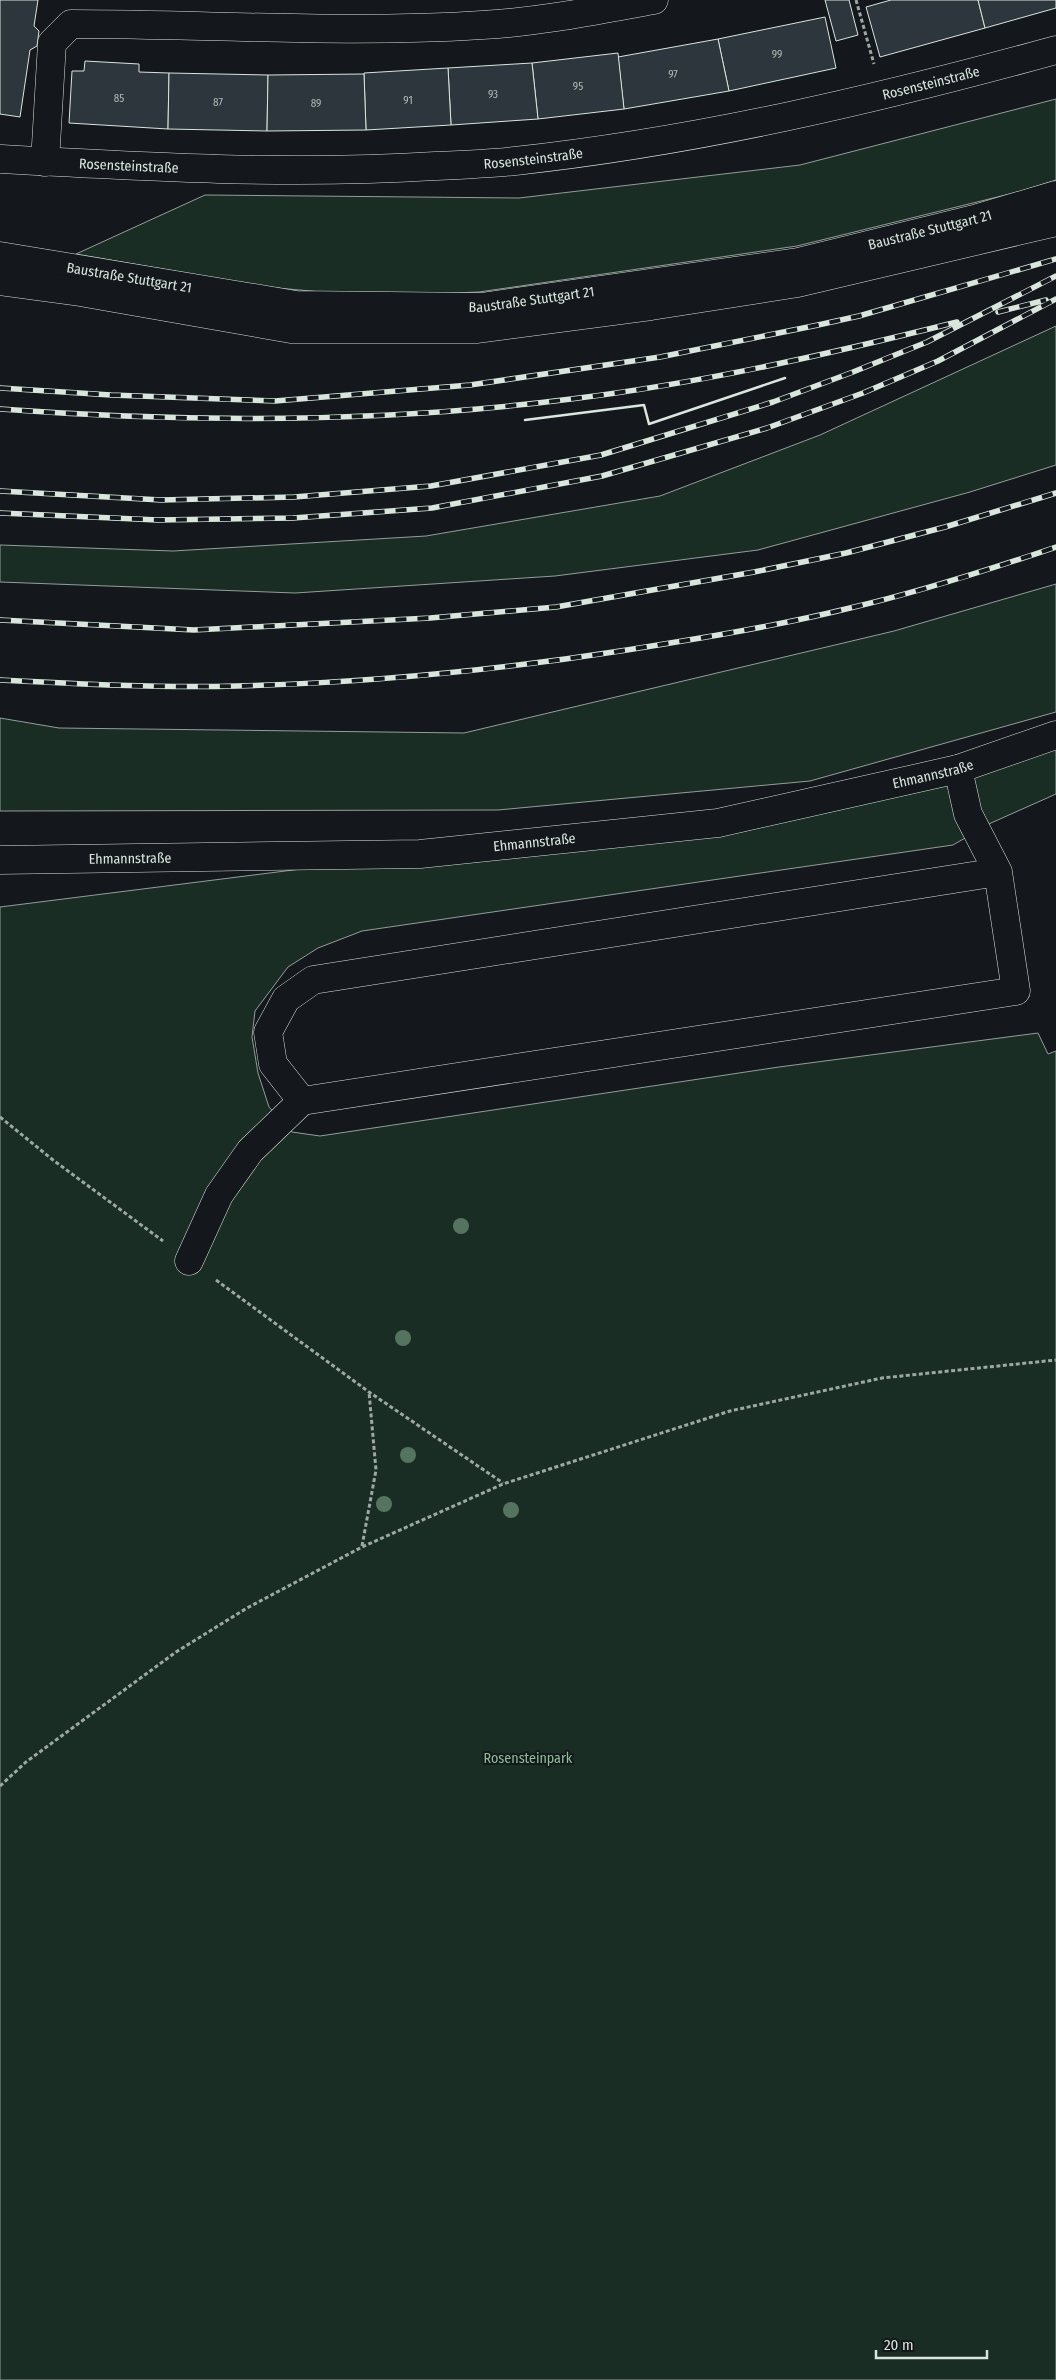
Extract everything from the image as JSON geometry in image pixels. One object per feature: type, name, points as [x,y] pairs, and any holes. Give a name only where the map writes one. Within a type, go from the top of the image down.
[{"type":"street","points":[[45,162],[52,42],[71,24],[314,30],[483,25],[570,16],[654,0]]},
{"type":"street","name":"Rosensteinstraße","points":[[0,159],[194,170],[354,171],[512,162],[645,144],[772,121],[883,96],[1056,50]]},
{"type":"street","name":"Baustraße Stuttgart 21","points":[[0,256],[296,305],[481,306],[798,262],[978,218],[1056,195]]},
{"type":"street","name":"Baustraße Stuttgart 21","points":[[0,281],[80,292],[291,329],[476,329],[650,306],[798,282],[1056,222]]},
{"type":"street","name":"Ehmannstraße","points":[[0,860],[420,854],[718,823],[958,769],[1056,735]]},
{"type":"street","points":[[189,1261],[219,1195],[245,1158],[302,1101],[1016,991],[998,872],[968,814],[958,769]]},
{"type":"street","points":[[302,1101],[273,1064],[268,1032],[286,999],[313,980],[998,872]]},
{"type":"path","points":[[856,0],[883,96]]},
{"type":"path","points":[[0,1117],[53,1160],[189,1261],[369,1392],[504,1484]]},
{"type":"path","points":[[0,1786],[26,1762],[176,1652],[248,1608],[362,1546],[504,1484],[730,1411],[882,1378],[1056,1360]]},
{"type":"path","points":[[362,1546],[376,1470],[369,1392]]},
{"type":"green space","points":[[1056,99],[1056,180],[1022,191],[797,246],[479,292],[367,296],[266,287],[76,254],[205,195],[519,198],[800,165]]},
{"type":"green space","points":[[1056,326],[1056,465],[970,492],[758,550],[555,576],[295,593],[0,582],[0,545],[173,551],[426,536],[660,496],[820,435]]},
{"type":"green space","points":[[1056,584],[1056,712],[810,781],[498,810],[0,811],[0,718],[59,728],[464,733],[894,631]]},
{"type":"green space","name":"Rosensteinpark","points":[[1056,735],[1056,794],[991,823],[953,845],[362,931],[318,948],[288,967],[255,1011],[252,1037],[258,1073],[269,1107],[292,1132],[320,1136],[779,1067],[1038,1033],[1048,1054],[1056,1051],[1056,2380],[0,2380],[0,907],[420,854],[718,823]]},
{"type":"building","points":[[0,0],[38,0],[34,26],[39,31],[37,46],[30,50],[20,117],[0,114]]},
{"type":"building","points":[[825,0],[849,0],[858,35],[836,41]]},
{"type":"building","points":[[891,0],[978,0],[985,28],[880,57],[866,7]]},
{"type":"building","points":[[978,0],[1056,0],[1056,8],[985,28]]},
{"type":"building","points":[[825,17],[836,68],[729,91],[718,39]]},
{"type":"building","points":[[718,39],[729,91],[624,109],[618,57]]},
{"type":"building","points":[[618,53],[624,109],[538,119],[532,63]]},
{"type":"building","points":[[85,61],[139,64],[139,72],[169,73],[168,129],[69,123],[72,71],[84,71]]},
{"type":"building","points":[[532,63],[538,119],[451,125],[448,68]]},
{"type":"building","points":[[448,68],[451,125],[366,130],[364,73]]},
{"type":"building","points":[[169,73],[268,75],[267,131],[168,129]]},
{"type":"building","points":[[364,74],[366,130],[267,131],[268,75]]},
{"type":"railway","points":[[0,388],[111,395],[275,401],[470,385],[660,357],[818,325],[859,316],[1056,259]]},
{"type":"railway","points":[[0,491],[161,500],[294,497],[431,486],[601,455],[773,402],[853,372],[927,342],[1056,276]]},
{"type":"railway","points":[[0,513],[158,520],[293,518],[432,508],[602,476],[767,428],[863,393],[938,361],[1056,299]]},
{"type":"railway","points":[[998,312],[1046,300]]},
{"type":"railway","points":[[0,409],[143,417],[286,418],[429,413],[500,407],[669,385],[813,356],[957,322]]},
{"type":"railway","points":[[0,620],[194,630],[430,618],[556,607],[754,572],[846,553],[945,527],[1056,493]]},
{"type":"railway","points":[[0,680],[148,686],[237,686],[384,679],[530,664],[683,641],[823,614],[928,588],[1056,547]]},
{"type":"wall","points":[[525,420],[644,405],[649,424],[785,378]]}]
